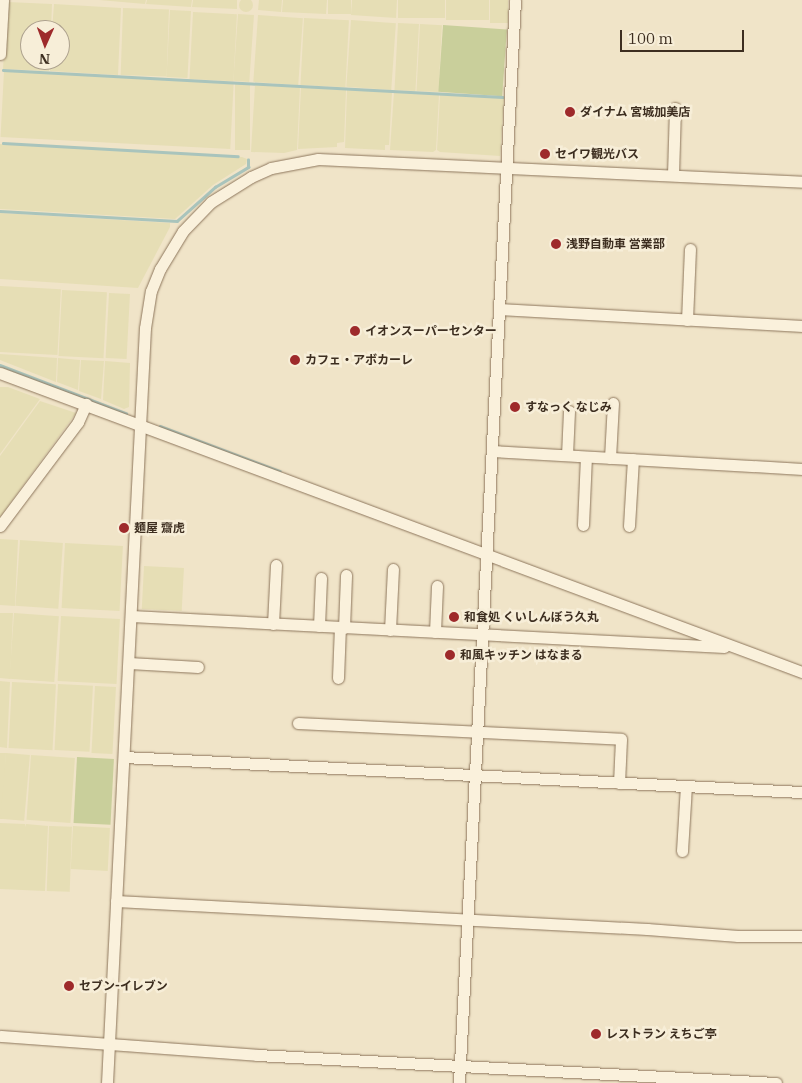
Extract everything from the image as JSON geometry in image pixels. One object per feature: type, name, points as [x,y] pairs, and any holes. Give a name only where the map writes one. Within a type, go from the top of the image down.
[{"type":"street","points":[[0,54],[3,0]]},
{"type":"street","points":[[459,1083],[515,0]]},
{"type":"street","points":[[673,175],[675,108]]},
{"type":"street","points":[[107,1083],[145,328],[151,291],[171,248],[197,216],[224,193],[271,168],[318,159],[802,182]]},
{"type":"street","points":[[687,320],[690,249]]},
{"type":"street","points":[[500,309],[802,326]]},
{"type":"street","points":[[0,372],[487,557],[802,672]]},
{"type":"street","points":[[610,458],[613,403]]},
{"type":"street","points":[[0,526],[78,422],[86,404]]},
{"type":"street","points":[[567,455],[570,411]]},
{"type":"street","points":[[492,451],[802,469]]},
{"type":"street","points":[[583,525],[586,456]]},
{"type":"street","points":[[629,526],[633,459]]},
{"type":"street","points":[[273,624],[276,565]]},
{"type":"street","points":[[390,630],[393,568]]},
{"type":"street","points":[[338,678],[346,575]]},
{"type":"street","points":[[318,626],[321,578]]},
{"type":"street","points":[[435,632],[437,586]]},
{"type":"street","points":[[131,616],[729,646]]},
{"type":"street","points":[[129,663],[198,667]]},
{"type":"street","points":[[298,723],[621,739],[619,783]]},
{"type":"street","points":[[124,757],[802,792]]},
{"type":"street","points":[[682,852],[686,786]]},
{"type":"street","points":[[116,901],[738,936],[802,936]]},
{"type":"street","points":[[0,1036],[109,1042],[257,1055],[776,1083]]},
{"type":"shaded area","points":[[246,-2],[251,0],[253,5],[251,10],[246,12],[241,10],[239,5],[241,0]]},
{"type":"shaded area","points":[[99,0],[146,0],[145,4]]},
{"type":"shaded area","points":[[147,0],[192,0],[191,7],[146,4]]},
{"type":"shaded area","points":[[193,0],[237,0],[237,9],[192,7]]},
{"type":"shaded area","points":[[259,0],[282,0],[281,12],[258,10]]},
{"type":"shaded area","points":[[283,0],[327,0],[326,14],[282,12]]},
{"type":"shaded area","points":[[328,0],[351,0],[351,14],[328,14]]},
{"type":"shaded area","points":[[352,0],[397,0],[396,18],[351,15]]},
{"type":"shaded area","points":[[398,0],[445,0],[445,18],[398,18]]},
{"type":"shaded area","points":[[446,0],[489,0],[489,20],[446,20]]},
{"type":"shaded area","points":[[490,0],[508,0],[508,23],[490,23]]},
{"type":"shaded area","points":[[7,2],[52,4],[51,20],[20,20],[20,70],[3,69]]},
{"type":"shaded area","points":[[54,4],[121,8],[118,75],[50,71],[70,70],[70,20],[53,20]]},
{"type":"shaded area","points":[[123,8],[169,10],[167,77],[121,75]]},
{"type":"shaded area","points":[[170,10],[191,11],[187,78],[166,77]]},
{"type":"shaded area","points":[[193,12],[237,14],[233,81],[189,79]]},
{"type":"shaded area","points":[[238,14],[254,15],[249,82],[233,81]]},
{"type":"shaded area","points":[[258,15],[303,18],[298,85],[253,82]]},
{"type":"shaded area","points":[[304,18],[349,20],[345,87],[300,85]]},
{"type":"shaded area","points":[[351,20],[396,23],[391,90],[346,87]]},
{"type":"shaded area","points":[[398,23],[419,24],[415,91],[394,90]]},
{"type":"shaded area","points":[[420,24],[442,25],[438,92],[416,91]]},
{"type":"shaded area","points":[[4,71],[234,83],[230,149],[1,137]]},
{"type":"shaded area","points":[[235,84],[250,84],[250,150],[235,150]]},
{"type":"shaded area","points":[[255,85],[300,87],[297,150],[284,153],[251,152]]},
{"type":"shaded area","points":[[301,87],[346,90],[344,142],[337,143],[337,147],[298,149]]},
{"type":"shaded area","points":[[347,90],[392,92],[389,145],[385,145],[385,150],[345,148]]},
{"type":"shaded area","points":[[394,92],[439,95],[436,150],[433,152],[390,150]]},
{"type":"shaded area","points":[[440,95],[504,98],[500,156],[440,152],[437,150]]},
{"type":"shaded area","points":[[0,144],[242,157],[247,159],[246,164],[213,185],[175,219],[0,209]]},
{"type":"shaded area","points":[[0,213],[170,223],[170,227],[138,288],[0,279]]},
{"type":"shaded area","points":[[0,286],[61,289],[57,355],[0,352]]},
{"type":"shaded area","points":[[62,290],[107,292],[103,358],[59,356]]},
{"type":"shaded area","points":[[109,293],[130,294],[127,359],[106,358]]},
{"type":"shaded area","points":[[0,354],[57,358],[56,382],[0,360]]},
{"type":"shaded area","points":[[58,358],[80,360],[78,390],[57,382]]},
{"type":"shaded area","points":[[81,360],[104,361],[101,399],[79,391]]},
{"type":"shaded area","points":[[105,361],[130,363],[129,407],[124,409],[103,400]]},
{"type":"shaded area","points":[[0,387],[8,387],[40,399],[0,454]]},
{"type":"shaded area","points":[[40,401],[76,413],[0,517],[0,456]]},
{"type":"shaded area","points":[[0,539],[18,540],[15,606],[0,605]]},
{"type":"shaded area","points":[[20,540],[63,543],[58,609],[15,606]]},
{"type":"shaded area","points":[[65,543],[123,546],[120,611],[62,608]]},
{"type":"shaded area","points":[[144,566],[184,568],[182,611],[142,609]]},
{"type":"shaded area","points":[[0,613],[13,613],[10,679],[0,678]]},
{"type":"shaded area","points":[[14,613],[59,616],[54,682],[9,679]]},
{"type":"shaded area","points":[[61,616],[120,619],[117,684],[58,681]]},
{"type":"shaded area","points":[[0,681],[10,682],[7,748],[0,747]]},
{"type":"shaded area","points":[[12,682],[56,684],[52,750],[9,748]]},
{"type":"shaded area","points":[[58,684],[93,686],[89,752],[55,750]]},
{"type":"shaded area","points":[[95,686],[116,687],[112,754],[91,753]]},
{"type":"shaded area","points":[[0,753],[6,753],[3,819],[0,819]]},
{"type":"shaded area","points":[[6,753],[30,755],[24,821],[0,819]]},
{"type":"shaded area","points":[[31,755],[75,758],[70,823],[26,820]]},
{"type":"shaded area","points":[[0,823],[25,824],[25,827],[26,824],[48,826],[45,891],[0,889]]},
{"type":"shaded area","points":[[49,826],[72,827],[70,892],[47,891]]},
{"type":"shaded area","points":[[73,826],[110,828],[108,871],[71,869]]},
{"type":"green space","points":[[443,25],[507,29],[502,96],[438,92]]},
{"type":"green space","points":[[77,757],[114,759],[110,825],[74,823]]},
{"type":"waterway","points":[[3,70],[502,97]]},
{"type":"waterway","points":[[3,143],[238,156]]},
{"type":"waterway","points":[[0,211],[177,221],[215,187],[248,167],[248,160]]},
{"type":"waterway","points":[[0,365],[126,413]]},
{"type":"waterway","points":[[160,426],[280,471]]},
{"type":"place","name":"ダイナム 宮城加美店","points":[[570,112]]},
{"type":"place","name":"セイワ観光バス","points":[[545,154]]},
{"type":"place","name":"浅野自動車 営業部","points":[[556,244]]},
{"type":"place","name":"イオンスーパーセンター","points":[[355,331]]},
{"type":"place","name":"カフェ・アボカーレ","points":[[295,360]]},
{"type":"place","name":"すなっく なじみ","points":[[515,407]]},
{"type":"place","name":"麺屋 齋虎","points":[[124,528]]},
{"type":"place","name":"和食処 くいしんぼう久丸","points":[[454,617]]},
{"type":"place","name":"和風キッチン はなまる","points":[[450,655]]},
{"type":"place","name":"セブン-イレブン","points":[[69,986]]},
{"type":"place","name":"レストラン えちご亭","points":[[596,1034]]}]
